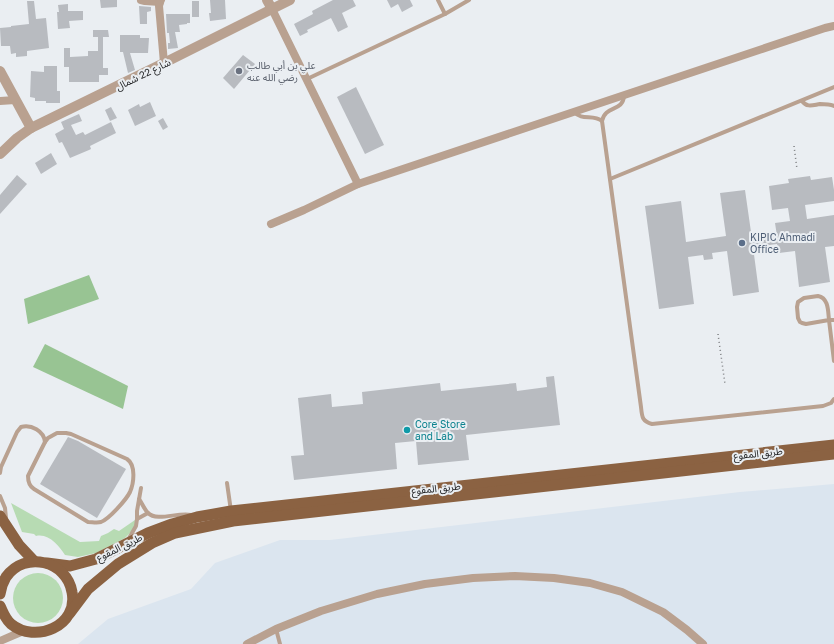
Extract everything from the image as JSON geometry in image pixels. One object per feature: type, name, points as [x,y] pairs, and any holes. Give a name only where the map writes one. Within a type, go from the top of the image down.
[{"type":"main road","name":"طريق المقوع","points":[[34,561],[70,566],[96,559],[127,542],[172,524],[197,517],[231,511],[834,445]]},
{"type":"main road","name":"طريق المقوع","points":[[21,632],[32,635],[44,634],[54,630],[64,623],[88,589],[118,564],[152,543],[175,533],[233,521],[834,454]]},
{"type":"main road","points":[[1,586],[6,577],[14,569],[23,564],[34,561],[19,545],[3,520]]},
{"type":"main road","points":[[47,563],[56,567],[64,574],[70,583],[73,603],[70,613]]},
{"type":"main road","points":[[0,606],[11,625],[21,632]]},
{"type":"street","points":[[141,0],[161,1],[159,6],[164,63]]},
{"type":"street","points":[[267,0],[358,184]]},
{"type":"street","name":"شارع 22 شمال","points":[[0,154],[17,138],[31,128],[290,0]]},
{"type":"street","points":[[271,224],[358,184],[834,26]]},
{"type":"street","points":[[0,71],[31,128]]},
{"type":"street","points":[[0,101],[15,100]]},
{"type":"street","points":[[247,644],[276,629],[321,611],[377,594],[425,584],[473,578],[515,576],[554,578],[590,583],[622,592],[663,612],[703,644]]},
{"type":"street","points":[[0,641],[21,632]]},
{"type":"lane","points":[[438,0],[445,14]]},
{"type":"lane","points":[[306,79],[445,14],[469,0]]},
{"type":"lane","points":[[610,179],[834,87]]},
{"type":"lane","points":[[624,95],[623,102],[606,112],[602,117],[602,121],[642,417],[646,422],[652,424],[823,406],[831,403],[834,399]]},
{"type":"lane","points":[[802,101],[804,104],[809,106],[826,104],[834,106]]},
{"type":"lane","points":[[574,112],[581,117],[595,117],[602,121]]},
{"type":"lane","points":[[834,320],[829,320],[806,324],[802,323],[798,318],[798,302],[804,298],[818,296],[822,297],[826,302],[829,320],[834,356],[834,361]]},
{"type":"lane","points":[[0,472],[17,432],[21,427],[27,426],[39,430],[44,435],[45,442],[28,476],[30,485],[84,520],[101,522],[105,520],[121,504],[129,493],[132,484],[131,462],[71,434],[57,433],[48,438],[45,442]]},
{"type":"lane","points":[[227,483],[231,511]]},
{"type":"lane","points":[[127,542],[136,526],[141,488]]},
{"type":"lane","points":[[0,496],[5,508],[3,520]]},
{"type":"lane","points":[[139,499],[148,513],[153,516],[160,517],[187,514],[197,517]]},
{"type":"lane","points":[[137,519],[148,513]]},
{"type":"lane","points":[[276,629],[280,644]]},
{"type":"path","points":[[794,146],[797,169]]},
{"type":"path","points":[[718,334],[725,384]]},
{"type":"shaded area","points":[[834,484],[834,644],[78,644],[108,619],[191,589],[215,563],[280,540],[330,540],[740,492]]},
{"type":"green space","points":[[89,275],[99,299],[28,324],[24,299]]},
{"type":"green space","points":[[45,344],[128,386],[123,409],[33,367]]},
{"type":"green space","points":[[11,503],[80,542],[99,541],[101,536],[114,529],[119,531],[135,520],[135,528],[125,538],[96,553],[78,557],[65,555],[57,544],[49,538],[22,532]]},
{"type":"green space","points":[[33,573],[43,573],[56,580],[63,593],[63,603],[56,616],[43,623],[33,623],[24,619],[17,612],[13,603],[13,593],[17,584],[24,577]]},
{"type":"building","points":[[100,0],[117,0],[117,7],[101,8]]},
{"type":"building","points":[[210,0],[225,0],[226,19],[210,21]]},
{"type":"building","points":[[333,0],[353,0],[356,6],[342,13],[348,27],[338,32],[331,18],[307,30],[308,32],[300,36],[294,24],[313,14],[312,11]]},
{"type":"building","points":[[387,0],[410,0],[413,6],[402,12],[398,4],[391,8]]},
{"type":"building","points":[[27,1],[34,1],[36,19],[46,18],[49,48],[27,51],[27,56],[16,57],[16,53],[11,54],[10,46],[1,46],[0,28],[29,24]]},
{"type":"building","points":[[192,1],[199,1],[199,17],[192,17]]},
{"type":"building","points":[[68,4],[68,11],[83,11],[83,20],[69,21],[70,28],[58,29],[58,5]]},
{"type":"building","points":[[139,6],[151,7],[151,11],[147,12],[147,24],[140,24]]},
{"type":"building","points":[[166,14],[190,14],[190,23],[179,25],[180,32],[175,32],[178,48],[168,49],[168,43],[170,43],[169,33],[167,33]]},
{"type":"building","points":[[93,30],[108,30],[109,37],[103,37],[103,68],[108,68],[108,75],[99,75],[99,82],[69,82],[69,67],[64,67],[64,48],[70,48],[70,57],[88,56],[88,51],[98,51],[98,37],[93,37]]},
{"type":"building","points":[[120,35],[140,35],[140,38],[149,38],[148,53],[130,53],[135,70],[128,73],[123,52],[120,52]]},
{"type":"building","name":"علي بن أبي طالب رضي الله عنه","points":[[243,55],[255,64],[234,89],[223,78]]},
{"type":"building","points":[[44,66],[57,66],[57,91],[60,91],[60,103],[35,101],[35,98],[30,97],[31,71],[44,72]]},
{"type":"building","points":[[356,87],[384,145],[365,154],[337,97]]},
{"type":"building","points":[[150,102],[156,116],[135,126],[128,110],[139,104],[140,107]]},
{"type":"building","points":[[111,107],[117,118],[110,121],[105,110]]},
{"type":"building","points":[[79,114],[82,121],[71,125],[76,135],[83,132],[85,135],[111,122],[116,133],[90,146],[91,149],[70,158],[62,142],[59,143],[55,134],[64,129],[61,122]]},
{"type":"building","points":[[163,118],[168,127],[163,130],[158,121]]},
{"type":"building","points":[[51,153],[57,164],[41,174],[35,163]]},
{"type":"building","points":[[17,175],[27,184],[0,214],[0,195]]},
{"type":"building","name":"KIPIC Ahmadi Office","points":[[810,176],[811,180],[832,177],[834,201],[805,205],[807,219],[834,215],[834,246],[825,247],[830,282],[799,287],[795,251],[779,253],[777,244],[753,247],[759,292],[733,296],[727,251],[712,253],[713,259],[704,260],[703,255],[688,257],[694,304],[659,309],[645,206],[681,201],[686,242],[726,236],[720,193],[745,190],[752,239],[777,236],[775,223],[790,221],[788,208],[772,210],[769,186],[789,183],[788,179]]},
{"type":"building","name":"Core Store and Lab","points":[[554,376],[560,425],[466,435],[469,460],[418,465],[416,441],[395,443],[397,469],[294,480],[291,456],[304,455],[298,398],[331,394],[332,407],[363,404],[362,392],[440,383],[441,391],[516,383],[517,391],[547,387],[546,377]]},
{"type":"building","points":[[68,437],[78,441],[126,469],[97,518],[40,484]]},
{"type":"place","name":"علي بن أبي طالب رضي الله عنه","points":[[239,71]]},
{"type":"place","name":"KIPIC Ahmadi Office","points":[[742,243]]},
{"type":"place","name":"Core Store and Lab","points":[[407,430]]}]
